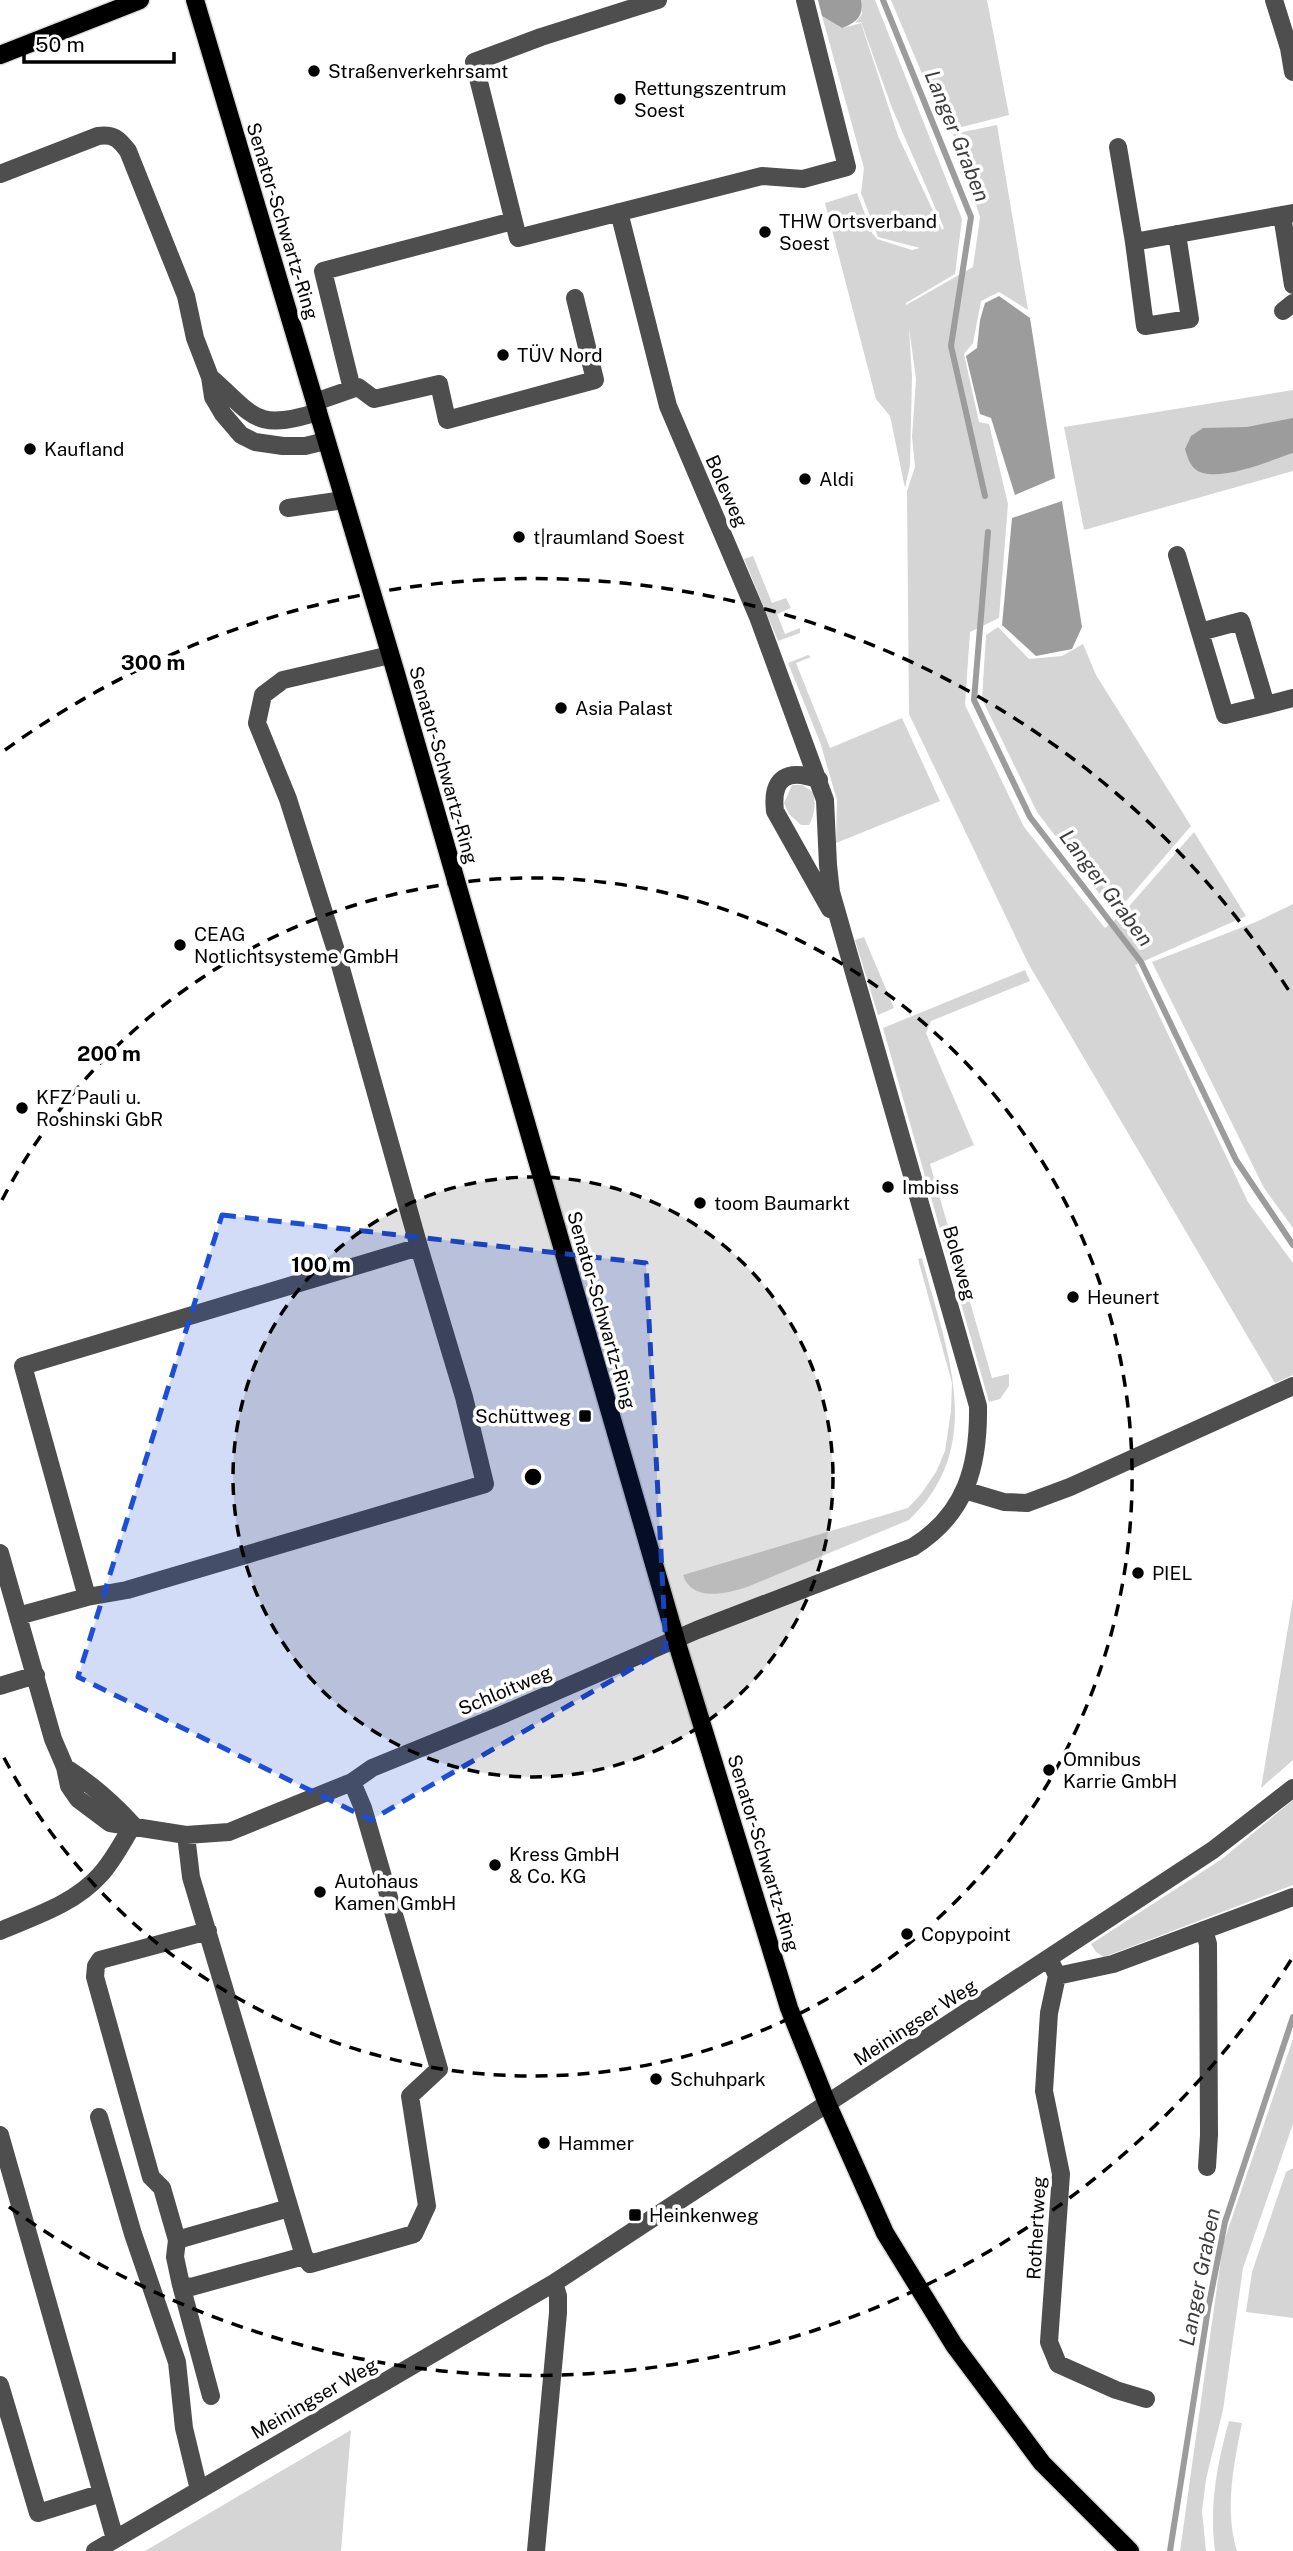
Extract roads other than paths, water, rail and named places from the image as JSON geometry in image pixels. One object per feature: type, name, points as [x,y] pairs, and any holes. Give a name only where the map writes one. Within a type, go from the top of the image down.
[{"type":"main road","points":[[0,55],[140,0]]},
{"type":"main road","name":"Senator-Schwartz-Ring","points":[[195,0],[390,655],[676,1640],[789,2008],[827,2104],[885,2233],[954,2345],[1042,2463],[1130,2551]]},
{"type":"street","points":[[658,0],[541,37],[474,62],[518,238],[762,176],[803,179],[847,167],[805,0]]},
{"type":"street","points":[[1274,0],[1289,48],[1293,72]]},
{"type":"street","points":[[0,174],[98,136],[118,138],[128,151],[186,296],[195,338],[210,377],[213,397],[223,414],[241,435],[255,442],[305,446],[326,441]]},
{"type":"street","points":[[1118,147],[1145,326],[1190,319],[1177,234]]},
{"type":"street","name":"Boleweg","points":[[620,212],[668,406],[758,617],[825,800],[831,892],[978,1406],[978,1441],[964,1490],[955,1508],[940,1527],[913,1547],[676,1640]]},
{"type":"street","points":[[1134,242],[1287,214],[1293,285]]},
{"type":"street","points":[[352,389],[323,271],[513,221]]},
{"type":"street","points":[[210,377],[245,410],[270,422],[287,422],[358,387],[374,399],[439,384],[447,420],[595,380],[575,298]]},
{"type":"street","points":[[288,508],[344,500]]},
{"type":"street","points":[[1177,555],[1225,715],[1293,698]]},
{"type":"street","points":[[1200,632],[1241,621],[1266,705]]},
{"type":"street","points":[[18,1616],[87,1597],[127,1590],[485,1484],[464,1397],[337,954],[288,799],[257,723],[263,695],[282,680],[390,655]]},
{"type":"street","name":"Boleweg","points":[[819,780],[803,774],[791,774],[780,780],[773,795],[775,811],[841,928]]},
{"type":"street","points":[[87,1597],[23,1366],[419,1247]]},
{"type":"street","points":[[964,1490],[1004,1502],[1027,1503],[1070,1487],[1293,1386]]},
{"type":"street","name":"Schloitweg","points":[[0,1553],[52,1739],[65,1767],[69,1786],[78,1799],[110,1823],[133,1825],[154,1831],[186,1835],[229,1832],[352,1782],[372,1768],[676,1640]]},
{"type":"street","points":[[0,1686],[36,1675]]},
{"type":"street","points":[[186,1835],[191,1877],[304,2256],[310,2264],[414,2234],[428,2206],[410,2096],[439,2069],[363,1808],[352,1782]]},
{"type":"street","name":"Meiningser Weg","points":[[95,2551],[554,2283],[827,2104],[1054,1968],[1293,1788]]},
{"type":"street","points":[[0,1931],[59,1906],[81,1893],[102,1874],[133,1825]]},
{"type":"street","name":"Meiningser Weg","points":[[1054,1968],[1113,1964],[1293,1897]]},
{"type":"street","points":[[1204,1930],[1208,1944],[1207,2167]]},
{"type":"street","points":[[208,1931],[100,1960],[96,1966],[95,1977],[151,2176],[163,2188],[177,2240],[175,2257],[181,2285],[211,2396]]},
{"type":"street","name":"Rothertweg","points":[[1054,1968],[1044,2091],[1061,2174],[1049,2342],[1058,2364],[1116,2390],[1146,2399]]},
{"type":"street","points":[[99,2117],[133,2234],[177,2362],[184,2428],[199,2490]]},
{"type":"street","points":[[0,2135],[115,2539]]},
{"type":"street","points":[[177,2240],[289,2208]]},
{"type":"street","points":[[181,2285],[191,2287],[304,2256]]},
{"type":"street","points":[[536,2551],[558,2312],[558,2296],[554,2283]]},
{"type":"street","points":[[0,2385],[38,2513],[102,2493]]},
{"type":"waterway","name":"Langer Graben","points":[[883,0],[971,217],[951,346],[985,496]]},
{"type":"waterway","name":"Langer Graben","points":[[988,532],[974,700],[1030,817],[1141,962],[1236,1160],[1293,1245]]},
{"type":"waterway","name":"Langer Graben","points":[[1170,2551],[1208,2309],[1225,2222],[1293,2017]]},
{"type":"place","name":"Straßenverkehrsamt","points":[[314,71]]},
{"type":"place","name":"Rettungszentrum Soest","points":[[620,99]]},
{"type":"place","name":"THW Ortsverband Soest","points":[[765,232]]},
{"type":"place","name":"TÜV Nord","points":[[503,355]]},
{"type":"place","name":"Kaufland","points":[[30,449]]},
{"type":"place","name":"Aldi","points":[[805,479]]},
{"type":"place","name":"t|raumland Soest","points":[[519,537]]},
{"type":"place","name":"Asia Palast","points":[[561,708]]},
{"type":"place","name":"CEAG Notlichtsysteme GmbH","points":[[180,945]]},
{"type":"place","name":"KFZ Pauli u. Roshinski GbR","points":[[22,1108]]},
{"type":"place","name":"Imbiss","points":[[888,1187]]},
{"type":"place","name":"toom Baumarkt","points":[[700,1203]]},
{"type":"place","name":"Heunert","points":[[1073,1297]]},
{"type":"place","name":"Schüttweg","points":[[585,1416]]},
{"type":"place","name":"PIEL","points":[[1138,1573]]},
{"type":"place","name":"Omnibus Karrie GmbH","points":[[1049,1770]]},
{"type":"place","name":"Kress GmbH & Co. KG","points":[[495,1865]]},
{"type":"place","name":"Autohaus Kamen GmbH","points":[[320,1892]]},
{"type":"place","name":"Copypoint","points":[[907,1934]]},
{"type":"place","name":"Schuhpark","points":[[656,2079]]},
{"type":"place","name":"Hammer","points":[[544,2143]]},
{"type":"place","name":"Heinkenweg","points":[[635,2215]]}]
